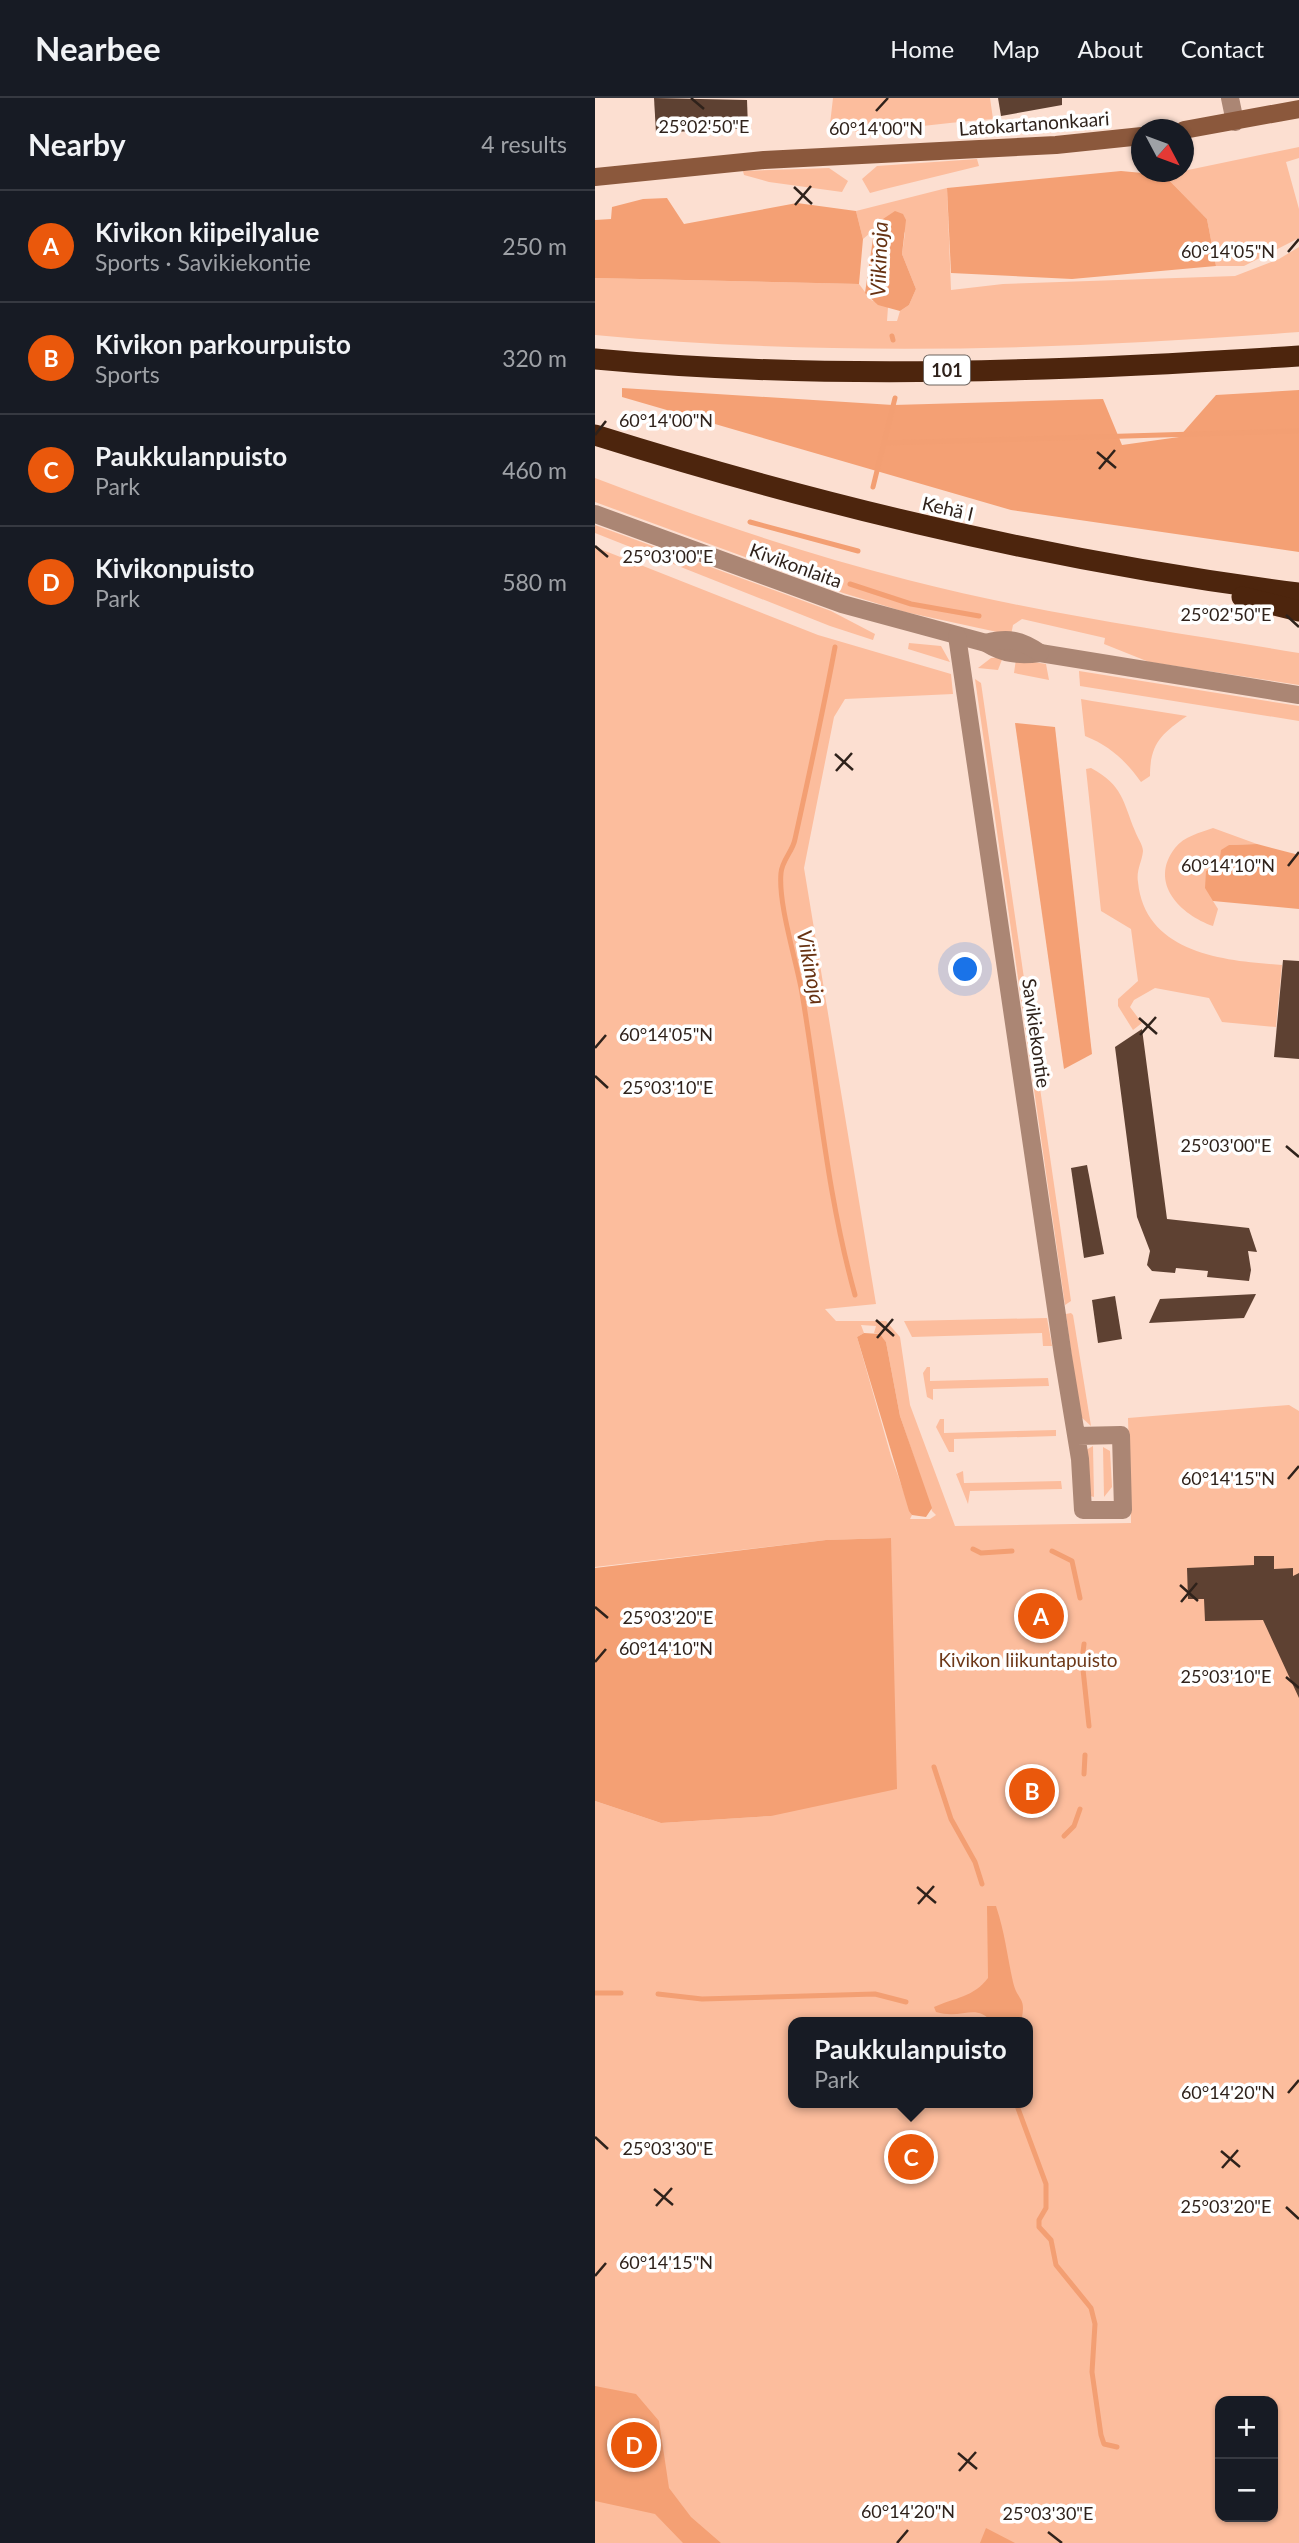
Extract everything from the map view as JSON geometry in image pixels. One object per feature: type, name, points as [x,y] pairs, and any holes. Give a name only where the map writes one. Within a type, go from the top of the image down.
[{"type":"highway","name":"101","points":[[595,359],[758,369],[980,370],[1299,355]]},
{"type":"highway","name":"Kehä I","points":[[595,435],[784,492],[888,518],[1118,566],[1299,593]]},
{"type":"highway","points":[[1118,566],[1299,611]]},
{"type":"street","points":[[1230,98],[1235,122]]},
{"type":"street","points":[[1194,128],[1299,108]]},
{"type":"street","name":"Latokartanonkaari","points":[[595,177],[819,157],[1055,145],[1131,137]]},
{"type":"street","name":"Kivikonlaita","points":[[595,514],[842,604],[986,643],[1001,652],[1022,656],[1040,653],[1299,695]]},
{"type":"street","name":"Savikiekontie","points":[[957,636],[1077,1436],[1083,1510],[1123,1510],[1121,1435],[1077,1436]]},
{"type":"green space","points":[[833,98],[990,98],[993,119],[829,133]]},
{"type":"green space","points":[[1299,147],[1299,158],[1286,162],[1299,209],[1299,238],[1244,266],[1216,266],[1207,219],[1171,182],[1194,182],[1194,169]]},
{"type":"green space","points":[[977,159],[979,166],[870,193],[862,179],[877,166]]},
{"type":"green space","points":[[829,168],[848,181],[842,192],[769,182],[744,175],[743,171]]},
{"type":"green space","points":[[947,188],[951,290],[1003,284],[1235,276],[1279,259],[1299,247],[1299,332],[1035,347],[947,348],[771,346],[595,335],[595,278],[859,284],[871,300],[888,307],[887,321],[897,321],[900,311],[909,305],[916,289],[902,254],[905,233],[893,214],[863,239],[856,211]]},
{"type":"green space","points":[[595,478],[672,507],[829,558],[956,592],[1053,612],[1299,653],[1299,685],[1149,662],[1104,644],[1105,638],[1022,619],[1013,625],[1011,635],[905,612],[843,593],[595,502]]},
{"type":"green space","points":[[595,525],[831,611],[875,634],[873,640],[830,626],[595,533]]},
{"type":"green space","name":"Kivikon liikuntapuisto","points":[[595,547],[818,635],[951,674],[953,694],[845,699],[834,717],[804,868],[876,1304],[825,1309],[836,1321],[886,1321],[900,1337],[910,1405],[955,1526],[1131,1523],[1128,1418],[1289,1405],[1299,1411],[1299,2543],[595,2543],[595,1801],[661,1823],[771,1816],[891,1538],[826,1540],[595,1567]],"holes":[[[861,1325],[876,1326],[874,1333],[880,1334],[886,1342],[900,1416],[932,1511],[936,1515],[930,1519],[910,1519],[912,1515],[891,1456],[857,1337],[864,1333]]]},
{"type":"green space","points":[[909,643],[941,646],[950,662],[908,649]]},
{"type":"green space","points":[[1003,657],[998,670],[978,668],[991,658]]},
{"type":"green space","points":[[1016,659],[1046,664],[1049,680],[1014,673]]},
{"type":"green space","points":[[1079,671],[1299,706],[1299,721],[1080,686]]},
{"type":"green space","points":[[975,679],[981,683],[1071,1301],[1065,1305]]},
{"type":"green space","points":[[1081,699],[1187,716],[1170,728],[1159,741],[1152,756],[1150,776],[1141,782],[1116,754],[1085,736]]},
{"type":"green space","points":[[1091,768],[1110,781],[1124,803],[1143,849],[1138,882],[1144,906],[1156,925],[1172,939],[1214,956],[1282,965],[1276,1027],[1222,1022],[1209,998],[1155,988],[1134,1000],[1130,1007],[1142,1023],[1133,1030],[1118,1006],[1118,999],[1138,981],[1131,929],[1101,911],[1086,769]]},
{"type":"green space","points":[[1213,828],[1257,844],[1229,845],[1213,901],[1218,909],[1213,926],[1180,906],[1167,885],[1165,873],[1168,861],[1179,844],[1193,835]]},
{"type":"green space","points":[[1071,1313],[1091,1426],[1080,1416],[1066,1314]]},
{"type":"green space","points":[[1047,1318],[1052,1346],[1043,1346],[1042,1333],[912,1337],[904,1321]]},
{"type":"green space","points":[[930,1367],[930,1381],[1048,1378],[1049,1386],[933,1389],[933,1400],[927,1397],[923,1373]]},
{"type":"green space","points":[[940,1419],[944,1419],[944,1433],[1056,1430],[1056,1436],[954,1439],[954,1452],[949,1452],[936,1427]]},
{"type":"green space","points":[[1093,1446],[1094,1497],[1090,1496],[1086,1450]]},
{"type":"green space","points":[[1103,1447],[1110,1451],[1112,1487],[1104,1497]]},
{"type":"green space","points":[[963,1471],[964,1483],[1061,1481],[1062,1489],[970,1491],[968,1504],[956,1474]]},
{"type":"shaded area","points":[[1121,171],[1131,172],[1131,182],[1171,182],[1207,219],[1216,266],[1072,279],[951,273],[947,188]]},
{"type":"shaded area","points":[[667,198],[684,224],[797,203],[856,211],[863,239],[859,284],[595,278],[595,220],[611,219],[612,207],[643,199]]},
{"type":"shaded area","points":[[622,388],[893,405],[1103,399],[1122,445],[1179,437],[1216,395],[1299,390],[1299,552],[1011,510],[622,397]]},
{"type":"shaded area","points":[[1015,723],[1055,727],[1092,1054],[1064,1069]]},
{"type":"shaded area","points":[[1257,844],[1299,855],[1299,909],[1213,901],[1205,888],[1206,871],[1219,864],[1221,850],[1229,845]]},
{"type":"shaded area","points":[[891,1538],[897,1789],[771,1816],[661,1823],[595,1801],[595,1568],[826,1540]]},
{"type":"shaded area","points":[[595,2386],[636,2394],[659,2421],[669,2488],[691,2517],[721,2543],[683,2543],[655,2514],[595,2501]]},
{"type":"shaded area","points":[[986,2528],[1015,2543],[980,2543]]},
{"type":"water","points":[[895,211],[903,214],[906,220],[902,254],[916,289],[909,305],[900,311],[878,305],[865,293],[874,232],[883,219]]},
{"type":"water","points":[[864,1333],[880,1334],[886,1342],[900,1416],[932,1508],[926,1517],[912,1515],[909,1511],[857,1337]]},
{"type":"water","points":[[987,1906],[996,1906],[1013,1982],[1022,2003],[1022,2017],[987,2017],[974,2012],[936,2012],[934,2007],[970,1993],[988,1978]]},
{"type":"building","points":[[654,98],[747,100],[748,128],[656,133]]},
{"type":"building","points":[[998,98],[1062,98],[1062,105],[1001,116]]},
{"type":"building","points":[[1283,960],[1299,961],[1299,1059],[1274,1057]]},
{"type":"building","points":[[1142,1029],[1167,1219],[1249,1228],[1257,1252],[1248,1251],[1251,1270],[1249,1281],[1207,1277],[1208,1271],[1176,1268],[1175,1273],[1152,1271],[1147,1265],[1150,1251],[1137,1217],[1115,1047]]},
{"type":"building","points":[[1087,1165],[1104,1254],[1084,1258],[1071,1168]]},
{"type":"building","points":[[1256,1294],[1244,1318],[1149,1323],[1160,1299]]},
{"type":"building","points":[[1115,1296],[1122,1339],[1098,1343],[1092,1300]]},
{"type":"building","points":[[1254,1556],[1274,1556],[1274,1569],[1293,1568],[1293,1576],[1299,1573],[1299,1698],[1263,1620],[1205,1621],[1204,1599],[1188,1599],[1187,1568],[1254,1565]]},
{"type":"waterway","name":"Viikinoja","points":[[892,336],[893,340]]},
{"type":"waterway","name":"Viikinoja","points":[[873,487],[895,398]]},
{"type":"waterway","points":[[884,443],[1299,431]]},
{"type":"waterway","points":[[750,522],[858,551]]},
{"type":"waterway","points":[[850,584],[911,604],[979,616]]},
{"type":"waterway","name":"Viikinoja","points":[[835,647],[795,839],[782,868],[781,886],[802,993],[830,1182],[855,1295]]},
{"type":"waterway","points":[[973,1549],[981,1553],[1012,1551]]},
{"type":"waterway","points":[[1052,1551],[1072,1561],[1080,1598]]},
{"type":"waterway","points":[[1084,1644],[1082,1660],[1089,1726]]},
{"type":"waterway","points":[[1084,1774],[1085,1755]]},
{"type":"waterway","points":[[934,1767],[951,1819],[975,1862],[982,1884]]},
{"type":"waterway","points":[[1064,1836],[1074,1826],[1080,1809]]},
{"type":"waterway","points":[[595,1993],[621,1993]]},
{"type":"waterway","points":[[658,1994],[702,1999],[875,1994],[906,2002]]},
{"type":"waterway","points":[[1018,2108],[1046,2184],[1046,2208],[1039,2220],[1039,2227],[1051,2240],[1056,2265],[1091,2308],[1095,2324],[1092,2372],[1101,2435],[1104,2444],[1117,2447]]},
{"type":"place","name":"Kivikon kiipeilyalue","points":[[1041,1616]]},
{"type":"place","name":"Kivikon parkourpuisto","points":[[1032,1791]]},
{"type":"place","name":"Paukkulanpuisto","points":[[911,2157]]},
{"type":"place","name":"Kivikonpuisto","points":[[634,2445]]}]
